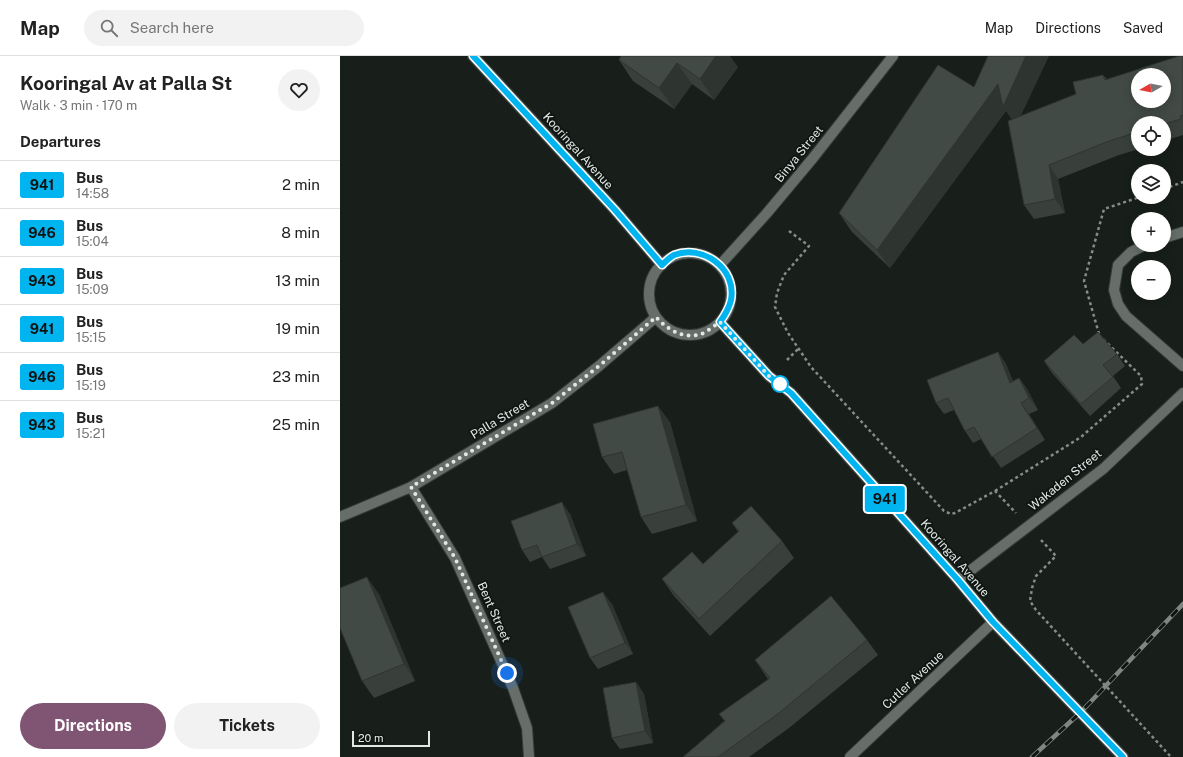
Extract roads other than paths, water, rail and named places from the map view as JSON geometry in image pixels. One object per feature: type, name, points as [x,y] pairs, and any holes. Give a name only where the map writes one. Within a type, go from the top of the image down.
[{"type":"street","name":"Kooringal Avenue","points":[[473,56],[615,210],[662,265]]},
{"type":"street","name":"Binya Street","points":[[720,265],[767,213],[813,158],[893,56]]},
{"type":"street","points":[[1171,236],[1183,232]]},
{"type":"street","points":[[685,252],[698,253],[710,257],[720,265],[727,275],[731,286],[731,298],[728,310],[720,322],[701,334],[688,335],[676,333],[665,326],[656,317],[651,307],[649,295],[650,283],[655,272],[662,265],[672,256],[685,252]]},
{"type":"street","points":[[1131,252],[1118,265],[1114,290],[1118,304],[1126,316],[1183,366]]},
{"type":"street","name":"Palla Street","points":[[340,517],[411,487],[552,403],[599,366],[656,317]]},
{"type":"street","name":"Kooringal Avenue","points":[[720,322],[769,376],[791,393],[958,580],[993,622],[1123,757]]},
{"type":"street","name":"Wakaden Street","points":[[958,580],[1103,469],[1183,393]]},
{"type":"street","name":"Bent Street","points":[[411,487],[455,558],[513,688],[527,728],[529,757]]},
{"type":"street","name":"Cutler Avenue","points":[[850,757],[993,622]]},
{"type":"railway","points":[[1032,757],[1081,712],[1183,604]]}]
